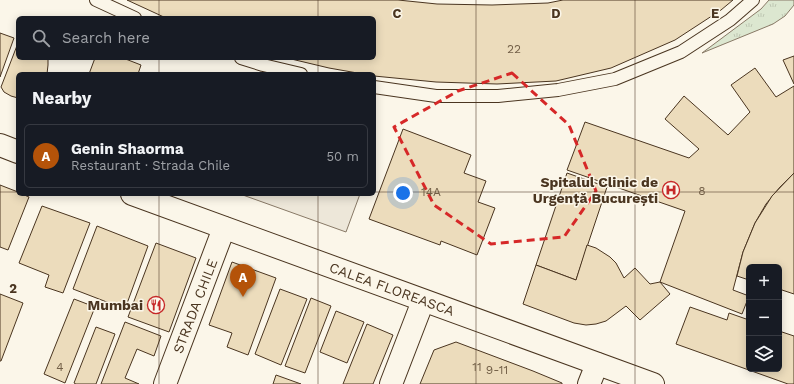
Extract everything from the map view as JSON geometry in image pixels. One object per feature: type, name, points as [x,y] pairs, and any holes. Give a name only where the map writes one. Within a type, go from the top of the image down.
[{"type":"street","points":[[0,145],[16,151]]},
{"type":"street","name":"CALEA FLOREASCA","points":[[137,196],[423,301],[593,374],[652,384]]},
{"type":"street","name":"STRADA CHILE","points":[[165,384],[224,228]]},
{"type":"street","points":[[391,384],[423,301]]},
{"type":"lane","points":[[96,0],[131,16]]},
{"type":"lane","points":[[376,87],[436,96],[498,96],[558,90],[615,79],[681,52],[730,20],[752,0]]},
{"type":"lane","points":[[244,60],[262,70],[282,72]]},
{"type":"highlighted area","points":[[512,73],[569,125],[596,191],[564,237],[491,244],[434,205],[394,127],[458,91]]},
{"type":"green space","points":[[769,0],[794,0],[794,5],[785,16],[773,24],[702,53],[761,9]]},
{"type":"shaded area","points":[[246,196],[359,196],[346,232]]},
{"type":"building","points":[[127,0],[398,0],[437,4],[492,5],[548,3],[563,0],[733,0],[721,10],[675,40],[611,68],[556,81],[497,84],[436,82],[376,76],[376,72],[352,72],[295,60],[376,60],[376,16],[162,16]]},
{"type":"building","points":[[0,33],[14,38],[0,77]]},
{"type":"building","points":[[16,48],[16,60],[48,60],[47,72],[16,72],[16,97],[4,92],[1,87]]},
{"type":"building","points":[[794,56],[794,84],[783,60]]},
{"type":"building","points":[[94,60],[128,60],[141,65],[139,72],[90,72]]},
{"type":"building","points":[[755,68],[776,97],[794,86],[794,173],[766,204],[755,223],[743,252],[733,290],[746,295],[746,304],[742,314],[660,282],[685,211],[567,170],[585,122],[689,158],[699,149],[665,119],[684,96],[728,135],[750,112],[731,85]]},
{"type":"building","points":[[403,129],[471,155],[464,173],[486,181],[478,202],[495,208],[477,255],[441,241],[440,245],[369,219]]},
{"type":"building","points":[[567,173],[607,187],[576,280],[536,265]]},
{"type":"building","points":[[794,173],[794,294],[782,290],[782,264],[746,264],[746,279],[737,276],[743,252],[755,223],[772,196]]},
{"type":"building","points":[[0,185],[16,191],[16,196],[29,197],[8,250],[0,247]]},
{"type":"building","points":[[42,206],[90,223],[63,293],[45,287],[49,275],[19,263]]},
{"type":"building","points":[[97,226],[148,246],[125,309],[73,289]]},
{"type":"building","points":[[156,243],[196,258],[169,332],[128,317]]},
{"type":"building","points":[[587,245],[596,248],[610,257],[616,263],[624,278],[635,268],[650,284],[660,282],[670,294],[640,320],[626,306],[606,321],[586,325],[574,323],[523,304],[536,265],[576,280]]},
{"type":"building","points":[[232,262],[276,278],[248,355],[227,347],[232,333],[209,325]]},
{"type":"building","points":[[280,289],[307,299],[281,365],[255,354]]},
{"type":"building","points":[[0,294],[23,303],[1,361],[0,361]]},
{"type":"building","points":[[311,298],[331,306],[305,373],[285,366]]},
{"type":"building","points":[[74,299],[95,307],[65,383],[44,374]]},
{"type":"building","points":[[690,307],[727,320],[729,313],[746,319],[746,369],[676,344]]},
{"type":"building","points":[[336,311],[364,322],[347,363],[320,352]]},
{"type":"building","points":[[125,322],[161,336],[154,356],[137,349],[125,378],[139,384],[101,384]]},
{"type":"building","points":[[367,324],[393,335],[373,384],[343,384]]},
{"type":"building","points":[[96,327],[115,334],[96,384],[76,384],[74,383]]},
{"type":"building","points":[[782,332],[794,336],[794,384],[788,384],[754,372],[782,372]]},
{"type":"building","points":[[456,342],[533,371],[562,384],[420,384],[434,350]]},
{"type":"building","points":[[276,375],[301,384],[273,384]]},
{"type":"place","name":"Spitalul Clinic de Urgență București","points":[[671,190]]},
{"type":"place","name":"Genin Shaorma","points":[[243,297]]},
{"type":"place","name":"Mumbai","points":[[156,305]]}]
